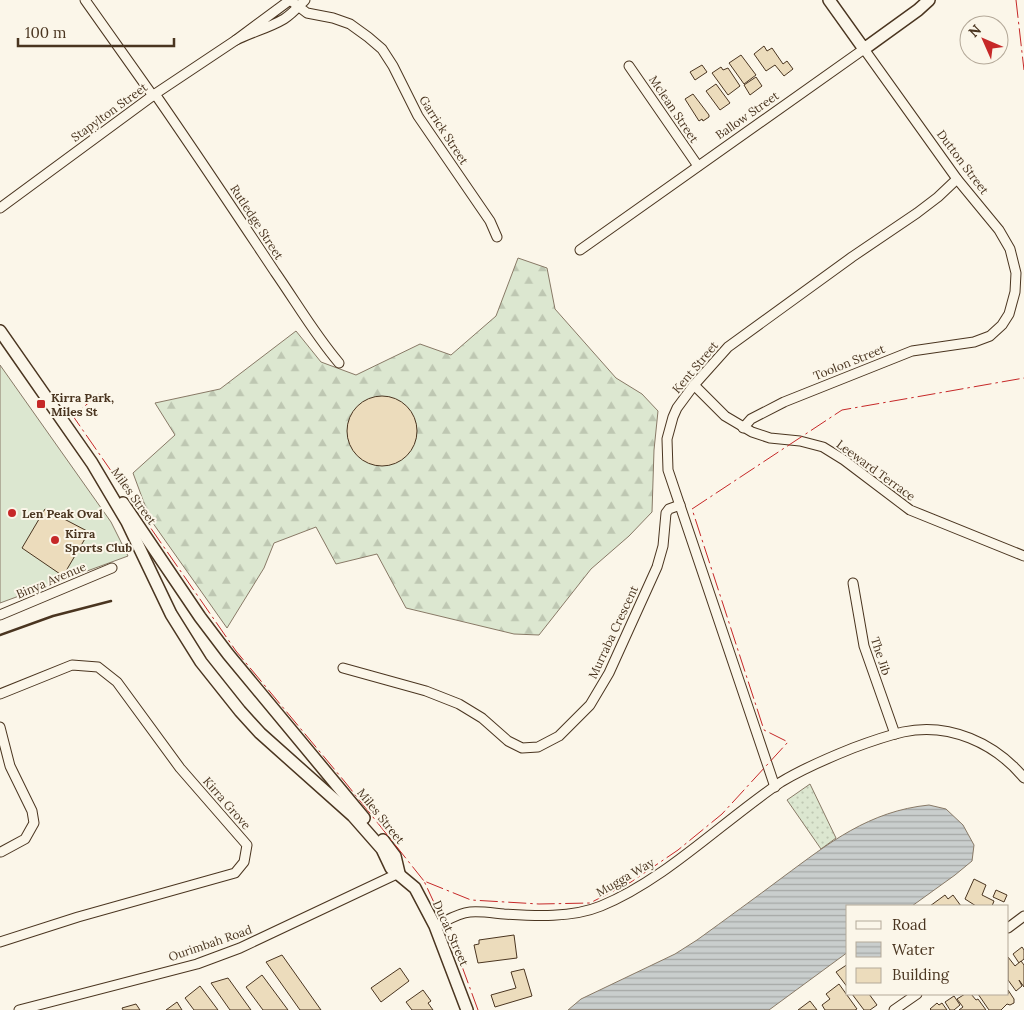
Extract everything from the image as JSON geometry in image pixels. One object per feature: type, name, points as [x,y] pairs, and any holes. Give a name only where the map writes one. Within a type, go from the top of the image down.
[{"type":"street","name":"Rutledge Street","points":[[85,0],[203,163],[235,214],[339,363]]},
{"type":"street","name":"Stapylton Street","points":[[0,208],[154,95],[236,40],[290,0]]},
{"type":"street","name":"Garrick Street","points":[[290,0],[298,7],[312,14],[328,16],[350,24],[382,49],[393,66],[418,116],[490,221],[497,237]]},
{"type":"street","name":"Stapylton Street","points":[[236,40],[287,17],[305,0]]},
{"type":"street","name":"Dutton Street","points":[[829,0],[957,179],[999,230],[1010,249],[1016,273],[1015,292],[1009,314],[1002,325],[990,336],[974,342]]},
{"type":"street","name":"Ballow Street","points":[[580,250],[864,49],[929,0]]},
{"type":"street","name":"Mclean Street","points":[[629,66],[698,166]]},
{"type":"street","name":"Kent Street","points":[[775,787],[668,470],[667,439],[673,417],[677,408],[694,385],[728,347],[852,257],[938,198],[957,179]]},
{"type":"street","name":"Miles Street","points":[[0,331],[92,463],[119,497],[187,600],[211,632],[394,853],[397,860],[398,873]]},
{"type":"street","name":"Toolon Street","points":[[743,428],[750,419],[784,402],[912,351],[974,342]]},
{"type":"street","name":"Leeward Terrace","points":[[694,385],[725,416],[743,428],[759,436],[800,441],[823,447],[844,460],[910,510],[1024,556]]},
{"type":"street","name":"Miles Street","points":[[92,463],[127,522],[176,623],[200,662],[240,712],[260,733],[353,816],[382,848],[390,867],[398,873]]},
{"type":"street","name":"Murraba Crescent","points":[[342,668],[426,690],[459,704],[482,718],[508,741],[522,748],[538,747],[559,736],[590,706],[609,673],[657,568],[663,546],[666,513],[669,509],[680,505]]},
{"type":"street","name":"Binya Avenue","points":[[0,615],[112,568]]},
{"type":"street","name":"The Jib","points":[[853,583],[864,646],[895,734]]},
{"type":"street","name":"Kirra Grove","points":[[0,694],[72,665],[98,667],[117,682],[180,768],[247,845],[244,862],[235,873],[78,917],[0,942]]},
{"type":"street","points":[[0,727],[10,766],[32,811],[34,823],[25,839],[1,852]]},
{"type":"street","name":"Mugga Way","points":[[435,926],[470,912],[517,915],[548,914],[573,913],[599,907],[653,877],[798,772],[821,761],[895,734],[927,730],[962,735],[981,743],[997,753],[1024,778]]},
{"type":"street","name":"Ducat Street","points":[[398,873],[415,888],[435,926],[467,1010]]},
{"type":"street","name":"Ourimbah Road","points":[[19,1010],[197,964],[240,948],[398,873]]},
{"type":"street","points":[[1009,927],[1024,916]]},
{"type":"street","points":[[894,1010],[915,995]]},
{"type":"green space","points":[[518,258],[547,268],[555,309],[616,378],[642,394],[658,411],[654,450],[652,512],[629,536],[591,569],[539,635],[514,634],[406,608],[377,554],[336,564],[316,527],[274,543],[264,568],[227,628],[150,519],[133,473],[175,435],[155,403],[220,389],[296,331],[321,362],[356,375],[420,344],[451,355],[496,316]]},
{"type":"green space","points":[[0,365],[111,522],[128,556],[0,603]]},
{"type":"green space","points":[[810,784],[836,838],[821,849],[787,800]]},
{"type":"water","points":[[929,805],[946,809],[963,825],[974,845],[972,861],[913,905],[846,905],[846,953],[769,1010],[568,1010],[581,999],[675,954],[817,852],[851,830],[869,821],[907,808]]},
{"type":"building","points":[[764,46],[767,51],[772,48],[783,64],[787,61],[793,69],[784,76],[775,65],[766,71],[754,54]]},
{"type":"building","points":[[741,55],[756,75],[744,84],[729,63]]},
{"type":"building","points":[[702,65],[707,72],[695,80],[690,72]]},
{"type":"building","points":[[721,67],[723,70],[728,68],[740,86],[728,95],[712,73]]},
{"type":"building","points":[[756,77],[762,86],[750,95],[744,85]]},
{"type":"building","points":[[716,84],[730,103],[720,110],[706,91]]},
{"type":"building","points":[[693,94],[709,115],[703,121],[702,119],[699,121],[685,99]]},
{"type":"building","points":[[375,396],[389,396],[402,402],[411,411],[417,424],[415,444],[407,456],[389,466],[375,466],[362,460],[353,451],[347,438],[347,424],[353,411],[362,402]]},
{"type":"building","name":"Kirra Sports Club","points":[[45,509],[89,532],[63,576],[22,548]]},
{"type":"building","points":[[974,879],[986,885],[982,895],[994,901],[992,905],[974,905],[965,899]]},
{"type":"building","points":[[996,890],[1007,895],[1004,902],[993,897]]},
{"type":"building","points":[[945,895],[948,899],[953,895],[960,905],[931,905]]},
{"type":"building","points":[[514,935],[517,958],[478,963],[474,945],[479,944],[479,940]]},
{"type":"building","points":[[1022,947],[1024,959],[1019,963],[1013,954]]},
{"type":"building","points":[[282,955],[321,1010],[300,1010],[266,962]]},
{"type":"building","points":[[1009,958],[1015,966],[1021,961],[1024,965],[1024,987],[1019,980],[1022,986],[1016,991],[1009,981]]},
{"type":"building","points":[[846,965],[846,985],[836,972]]},
{"type":"building","points":[[400,968],[409,981],[381,1002],[371,988]]},
{"type":"building","points":[[524,969],[532,996],[495,1007],[491,995],[516,988],[511,972]]},
{"type":"building","points":[[262,975],[288,1010],[263,1010],[246,987]]},
{"type":"building","points":[[228,978],[251,1010],[230,1010],[211,983]]},
{"type":"building","points":[[839,984],[857,1009],[825,1010],[822,1005],[830,999],[826,994]]},
{"type":"building","points":[[200,986],[218,1010],[194,1010],[185,998]]},
{"type":"building","points":[[423,990],[431,1001],[428,1003],[433,1010],[412,1010],[406,1002]]},
{"type":"building","points":[[1009,992],[1014,999],[1014,1003],[1007,1004],[1001,1010],[989,1010],[979,995],[1009,995]]},
{"type":"building","points":[[853,995],[870,995],[877,1005],[870,1010],[864,1010]]},
{"type":"building","points":[[963,995],[972,995],[976,1000],[978,999],[986,1010],[959,1010],[963,1007],[957,999]]},
{"type":"building","points":[[954,996],[960,1005],[954,1010],[950,1010],[945,1002]]},
{"type":"building","points":[[810,1001],[817,1010],[798,1010]]},
{"type":"building","points":[[177,1002],[182,1010],[166,1010]]},
{"type":"building","points":[[937,1003],[939,1005],[942,1003],[947,1010],[930,1009]]},
{"type":"building","points":[[136,1004],[140,1010],[123,1010],[122,1008]]},
{"type":"wall","points":[[0,635],[53,616],[111,601]]},
{"type":"power","points":[[1016,0],[1024,70]]},
{"type":"power","points":[[478,1010],[456,950],[424,881],[471,900],[539,904],[590,903],[631,882],[678,850],[722,814],[788,742],[764,730],[692,509],[842,410],[1024,378]]},
{"type":"power","points":[[99,394],[73,416],[236,651],[424,881]]},
{"type":"place","name":"Kirra Park, Miles St","points":[[41,404]]},
{"type":"place","name":"Len Peak Oval","points":[[12,513]]},
{"type":"place","name":"Kirra Sports Club","points":[[55,540]]}]
